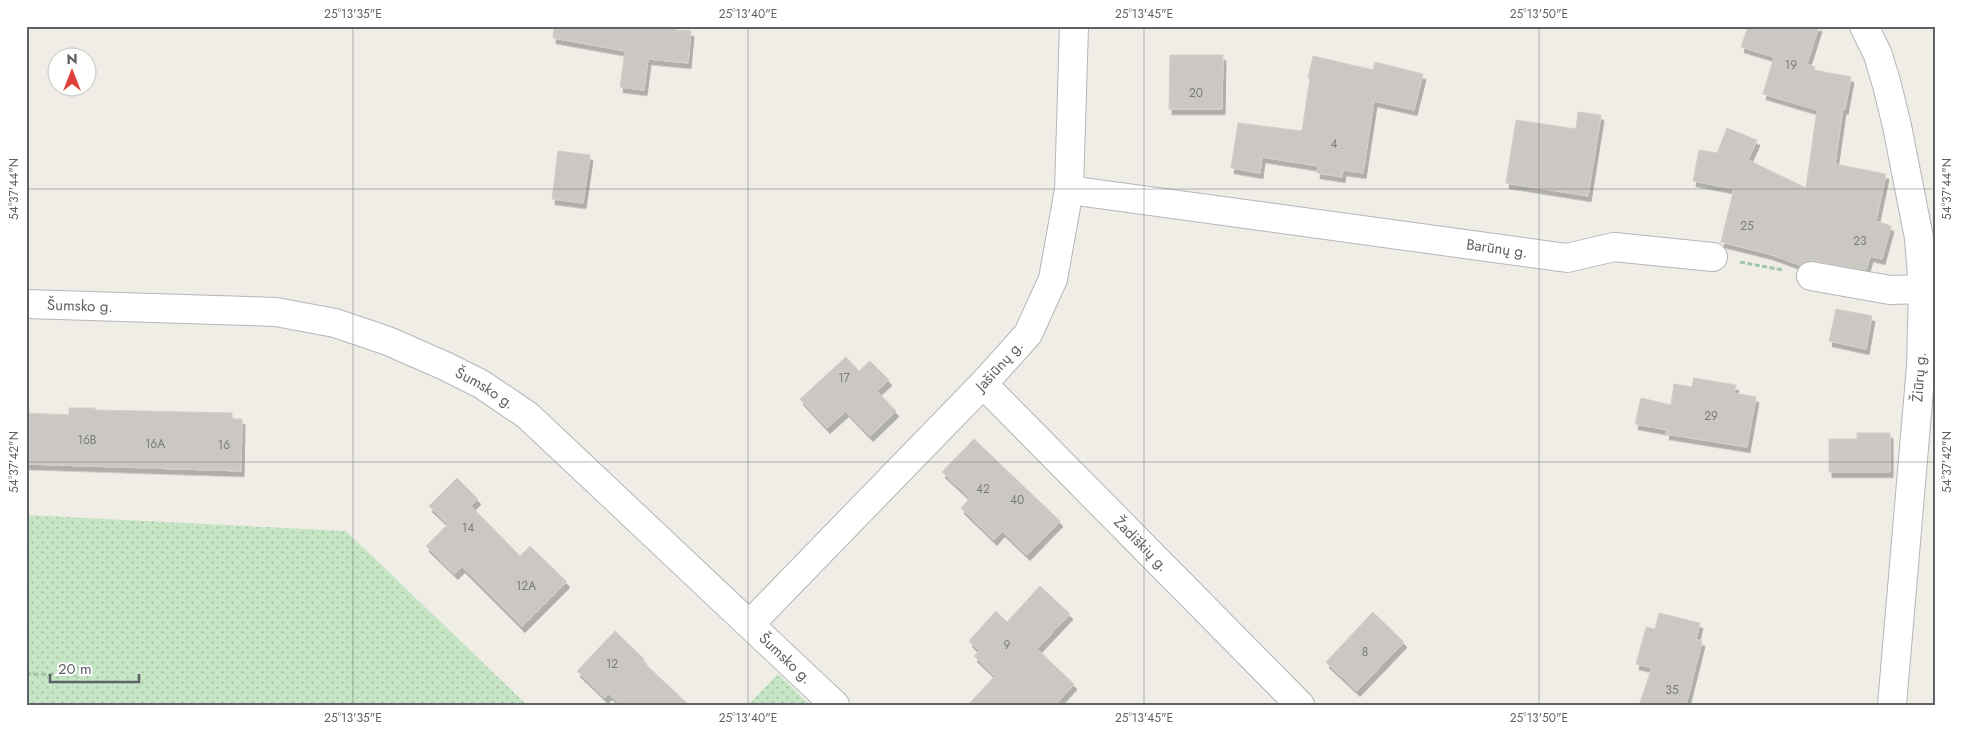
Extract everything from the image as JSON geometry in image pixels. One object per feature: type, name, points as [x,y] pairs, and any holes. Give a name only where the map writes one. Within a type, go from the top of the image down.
[{"type":"street","name":"Jašiūnų g.","points":[[750,624],[983,384],[1028,334],[1052,279],[1069,190],[1074,26]]},
{"type":"street","name":"Žiūrų g.","points":[[1864,26],[1878,55],[1897,126],[1919,238],[1923,289],[1921,366],[1892,705]]},
{"type":"street","name":"Barūnų g.","points":[[1069,190],[1567,258],[1614,247],[1713,257]]},
{"type":"street","points":[[1811,276],[1890,290],[1923,289]]},
{"type":"street","name":"Šumsko g.","points":[[26,304],[276,312],[334,323],[388,341],[445,366],[480,384],[527,415],[835,705]]},
{"type":"street","name":"Žadiškių g.","points":[[983,384],[1300,705]]},
{"type":"path","points":[[1713,257],[1811,276]]},
{"type":"path","points":[[26,674],[77,675]]},
{"type":"green space","points":[[26,515],[346,531],[527,705],[26,705]]},
{"type":"green space","points":[[778,674],[810,705],[748,705]]},
{"type":"building","points":[[554,26],[677,26],[676,30],[691,31],[688,63],[648,59],[644,90],[620,87],[625,51],[553,38]]},
{"type":"building","points":[[1748,26],[1819,26],[1807,64],[1815,67],[1814,70],[1851,77],[1845,109],[1843,108],[1835,164],[1886,174],[1876,221],[1891,226],[1882,259],[1870,256],[1866,270],[1814,261],[1806,261],[1800,265],[1769,254],[1721,242],[1734,189],[1693,181],[1699,150],[1717,153],[1727,128],[1757,140],[1748,160],[1806,188],[1817,110],[1763,94],[1774,57],[1741,47]]},
{"type":"building","points":[[1170,55],[1223,55],[1222,109],[1169,109]]},
{"type":"building","points":[[1313,56],[1373,70],[1375,62],[1423,74],[1414,110],[1374,101],[1363,173],[1343,170],[1342,177],[1317,173],[1318,166],[1262,157],[1260,173],[1231,168],[1238,123],[1302,131],[1310,78],[1308,78]]},
{"type":"building","points":[[1578,112],[1601,115],[1588,196],[1506,183],[1516,120],[1576,129]]},
{"type":"building","points":[[558,151],[590,155],[583,203],[552,199]]},
{"type":"building","points":[[1836,309],[1872,316],[1866,349],[1829,341]]},
{"type":"building","points":[[846,357],[859,371],[870,361],[889,380],[877,391],[896,411],[870,436],[846,411],[827,428],[800,399]]},
{"type":"building","points":[[1694,378],[1736,385],[1734,393],[1756,397],[1747,447],[1666,434],[1667,430],[1635,424],[1641,398],[1671,405],[1674,384],[1692,387]]},
{"type":"building","points":[[69,408],[232,413],[232,419],[242,419],[241,471],[26,464],[26,413],[69,415]]},
{"type":"building","points":[[1857,433],[1890,433],[1890,472],[1829,472],[1829,439],[1857,439]]},
{"type":"building","points":[[974,439],[1060,521],[1027,555],[1002,531],[994,540],[961,508],[970,498],[942,472]]},
{"type":"building","points":[[457,478],[478,499],[471,506],[520,556],[530,546],[567,582],[522,627],[462,567],[455,574],[426,546],[448,524],[429,506]]},
{"type":"building","points":[[1040,586],[1070,614],[1037,649],[1074,684],[1055,705],[968,705],[995,676],[974,656],[979,651],[969,641],[996,611],[1007,622]]},
{"type":"building","points":[[1373,612],[1404,642],[1357,691],[1326,662]]},
{"type":"building","points":[[1659,613],[1700,623],[1696,639],[1702,641],[1686,705],[1639,705],[1652,668],[1636,664],[1646,627],[1655,629]]},
{"type":"building","points":[[615,631],[644,659],[642,661],[689,705],[621,705],[609,694],[605,698],[577,671]]}]
